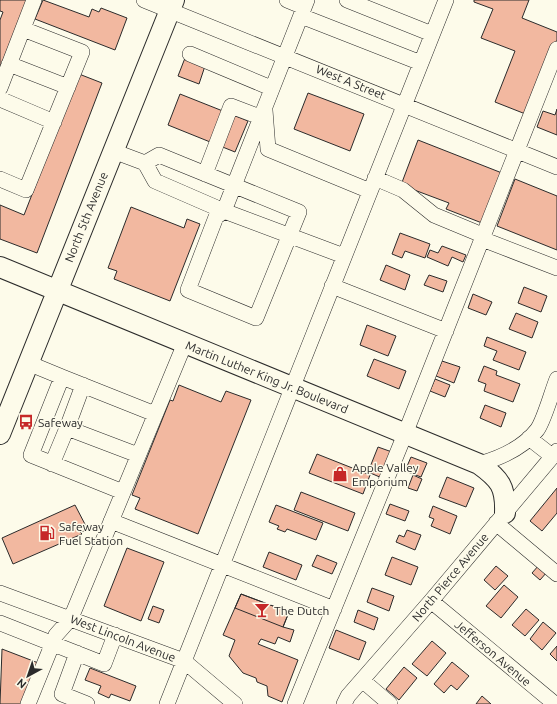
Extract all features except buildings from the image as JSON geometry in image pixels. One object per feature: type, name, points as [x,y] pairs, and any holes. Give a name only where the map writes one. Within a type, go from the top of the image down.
[{"type":"main road","name":"North 5th Avenue","points":[[0,434],[172,5]]},
{"type":"main road","name":"Martin Luther King Jr. Boulevard","points":[[0,267],[479,464],[491,472],[500,482],[505,498],[500,518]]},
{"type":"street","points":[[0,88],[34,0]]},
{"type":"street","name":"West A Street","points":[[144,0],[172,5],[284,56],[557,167]]},
{"type":"street","points":[[287,0],[421,64]]},
{"type":"street","points":[[347,0],[432,34]]},
{"type":"street","points":[[168,703],[291,387],[446,0]]},
{"type":"street","points":[[145,163],[159,156],[205,174],[234,186],[299,212],[256,318],[188,290],[216,217],[224,211],[234,186],[262,112],[272,88],[284,56],[304,8]]},
{"type":"street","points":[[0,179],[26,190],[82,52],[23,29]]},
{"type":"street","points":[[294,704],[446,331],[479,235],[518,150],[557,49]]},
{"type":"street","points":[[190,54],[272,88]]},
{"type":"street","points":[[9,64],[68,87]]},
{"type":"street","points":[[0,100],[54,122]]},
{"type":"street","points":[[205,174],[231,106],[262,112]]},
{"type":"street","points":[[262,112],[268,149],[373,185],[403,190],[434,215],[557,268]]},
{"type":"street","points":[[113,151],[145,163],[155,181],[224,211],[344,256]]},
{"type":"street","points":[[332,286],[446,331]]},
{"type":"street","points":[[28,704],[56,635],[71,618],[185,343]]},
{"type":"street","points":[[28,363],[155,414]]},
{"type":"street","points":[[62,377],[31,455],[123,492]]},
{"type":"street","points":[[479,464],[494,460],[514,450],[538,429],[557,379]]},
{"type":"street","points":[[52,464],[83,385]]},
{"type":"street","points":[[67,428],[138,455]]},
{"type":"street","points":[[529,438],[555,454]]},
{"type":"street","name":"North Pierce Avenue","points":[[344,701],[555,454]]},
{"type":"street","points":[[500,518],[557,574]]},
{"type":"street","points":[[111,521],[334,609]]},
{"type":"street","name":"West Lincoln Avenue","points":[[0,593],[184,661],[235,704]]},
{"type":"street","name":"Jefferson Avenue","points":[[431,601],[555,704]]},
{"type":"street","points":[[1,626],[104,664],[115,635]]},
{"type":"street","points":[[77,653],[62,694],[87,704]]},
{"type":"street","points":[[362,680],[390,704]]},
{"type":"place","name":"Safeway","points":[[26,422]]},
{"type":"place","name":"Apple Valley Emporium","points":[[340,474]]},
{"type":"place","name":"Safeway Fuel Station","points":[[47,533]]},
{"type":"place","name":"The Dutch","points":[[262,610]]}]
